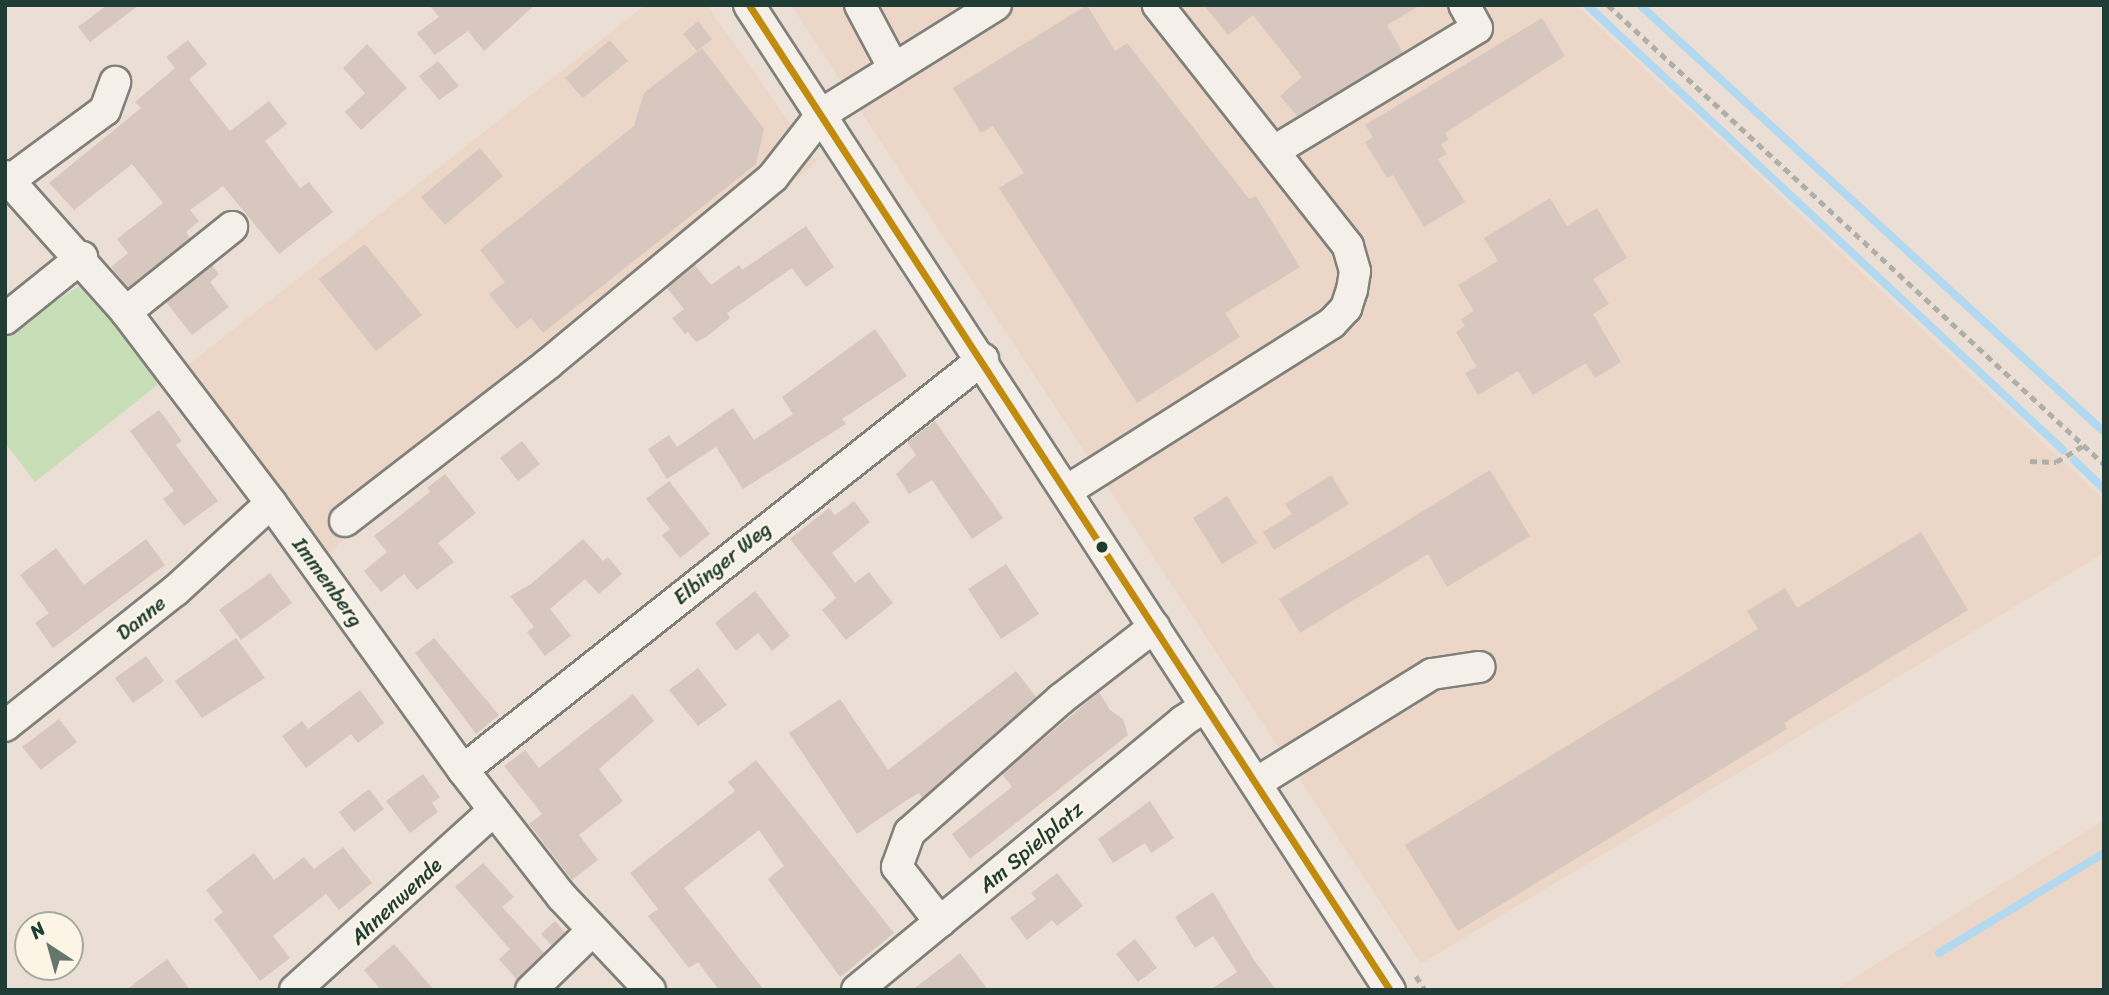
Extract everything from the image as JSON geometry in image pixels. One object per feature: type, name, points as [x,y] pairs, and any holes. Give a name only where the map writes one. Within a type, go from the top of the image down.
[{"type":"street","points":[[750,5],[1069,490],[1154,627],[1390,990]]},
{"type":"street","points":[[860,5],[894,69]]},
{"type":"street","points":[[345,521],[548,364],[773,177],[823,113],[996,5]]},
{"type":"street","points":[[1069,490],[1332,323],[1346,308],[1355,271],[1349,246],[1158,5]]},
{"type":"street","points":[[1275,151],[1478,28],[1464,5]]},
{"type":"street","points":[[8,178],[105,110],[115,82]]},
{"type":"street","name":"Immenberg","points":[[8,178],[82,257],[126,312],[271,503],[494,810],[593,930],[650,990]]},
{"type":"street","points":[[126,312],[232,227]]},
{"type":"street","points":[[5,319],[82,257]]},
{"type":"street","name":"Elbinger Weg","points":[[463,770],[983,359]]},
{"type":"street","name":"Danne","points":[[5,726],[175,591],[271,503]]},
{"type":"street","points":[[940,922],[897,867],[910,832],[1060,699],[1154,627]]},
{"type":"street","points":[[1256,783],[1432,674],[1479,667]]},
{"type":"street","name":"Am Spielplatz","points":[[857,990],[1183,721],[1206,706]]},
{"type":"street","name":"Ahnenwende","points":[[295,990],[494,810]]},
{"type":"street","points":[[531,990],[593,930]]},
{"type":"path","points":[[1608,5],[2104,464]]},
{"type":"path","points":[[2030,461],[2056,463],[2083,446]]},
{"type":"shaded area","points":[[645,5],[707,5],[817,162],[327,554],[188,365]]},
{"type":"shaded area","points":[[791,5],[1576,5],[2104,500],[2104,553],[1421,964]]},
{"type":"shaded area","points":[[2104,820],[2104,990],[1835,990]]},
{"type":"green space","points":[[84,283],[161,382],[35,482],[5,443],[5,334]]},
{"type":"building","points":[[107,5],[139,5],[90,42],[78,27]]},
{"type":"building","points":[[429,5],[535,5],[484,51],[468,31],[435,55],[417,33],[439,17]]},
{"type":"building","points":[[1087,5],[1115,51],[1127,43],[1249,199],[1256,196],[1300,267],[1225,313],[1240,337],[1137,403],[999,188],[1024,173],[993,126],[981,133],[953,88]]},
{"type":"building","points":[[1204,5],[1421,5],[1387,25],[1403,53],[1297,116],[1280,96],[1302,77],[1253,15],[1228,35]]},
{"type":"building","points":[[1542,18],[1565,56],[1445,133],[1449,139],[1441,144],[1447,154],[1438,159],[1465,202],[1424,227],[1393,175],[1387,178],[1365,142],[1373,137],[1365,125]]},
{"type":"building","points":[[698,21],[712,39],[697,51],[683,34]]},
{"type":"building","points":[[188,40],[207,64],[189,79],[230,131],[269,101],[287,124],[265,141],[300,188],[309,182],[333,212],[279,254],[223,186],[190,210],[199,221],[186,232],[190,238],[128,288],[111,267],[128,253],[117,239],[163,203],[132,164],[74,210],[49,183],[141,108],[135,102],[175,68],[166,57]]},
{"type":"building","points":[[610,40],[628,61],[583,98],[565,78]]},
{"type":"building","points":[[367,44],[407,88],[361,130],[345,112],[365,93],[343,68]]},
{"type":"building","points":[[702,48],[764,129],[756,164],[543,333],[531,318],[517,329],[489,294],[505,282],[480,250],[634,126],[644,93]]},
{"type":"building","points":[[438,61],[459,86],[439,100],[419,76]]},
{"type":"building","points":[[480,148],[503,176],[445,225],[421,197]]},
{"type":"building","points":[[1550,198],[1567,226],[1597,208],[1627,258],[1593,279],[1609,304],[1593,314],[1621,362],[1595,378],[1586,363],[1533,395],[1518,371],[1478,395],[1465,373],[1477,367],[1456,332],[1465,326],[1461,319],[1474,311],[1458,285],[1498,261],[1484,238]]},
{"type":"building","points":[[806,226],[834,267],[806,287],[792,268],[727,313],[730,318],[696,342],[688,332],[685,334],[672,318],[684,309],[667,288],[695,265],[711,285],[739,265],[742,270]]},
{"type":"building","points":[[365,244],[422,315],[376,351],[319,279]]},
{"type":"building","points":[[212,265],[219,274],[210,282],[229,307],[192,335],[166,302]]},
{"type":"building","points":[[875,329],[907,376],[842,419],[846,424],[743,489],[716,447],[667,479],[648,449],[669,435],[677,447],[733,408],[754,440],[793,414],[782,397]]},
{"type":"building","points":[[159,410],[182,441],[176,445],[218,501],[184,526],[163,499],[174,491],[130,431]]},
{"type":"building","points":[[935,421],[1003,518],[972,539],[932,480],[909,494],[896,474],[916,455],[907,442]]},
{"type":"building","points":[[522,441],[540,464],[518,481],[500,458]]},
{"type":"building","points":[[1490,470],[1530,536],[1447,587],[1428,554],[1300,633],[1279,599]]},
{"type":"building","points":[[445,474],[476,513],[438,543],[454,562],[417,590],[404,574],[381,592],[364,571],[387,552],[374,536],[430,492],[427,488]]},
{"type":"building","points":[[1331,475],[1349,504],[1274,550],[1263,532],[1292,514],[1285,504]]},
{"type":"building","points":[[669,481],[710,534],[680,558],[662,535],[670,529],[646,499]]},
{"type":"building","points":[[1227,496],[1257,543],[1222,564],[1193,518]]},
{"type":"building","points":[[854,501],[870,522],[832,553],[855,583],[869,572],[893,603],[846,640],[822,610],[836,598],[790,539],[829,508],[835,515]]},
{"type":"building","points":[[1921,532],[1968,610],[1784,723],[1787,729],[1458,931],[1405,845],[1758,629],[1747,611],[1785,588],[1797,608]]},
{"type":"building","points":[[146,539],[165,565],[53,648],[35,623],[49,613],[20,575],[56,548],[84,585]]},
{"type":"building","points":[[583,539],[603,561],[608,557],[622,574],[599,594],[585,579],[550,609],[571,636],[545,656],[527,632],[534,627],[510,596],[531,584]]},
{"type":"building","points":[[1006,564],[1039,614],[1001,639],[968,589]]},
{"type":"building","points":[[270,573],[292,603],[241,640],[219,610]]},
{"type":"building","points":[[755,591],[790,636],[772,651],[758,633],[736,651],[715,623]]},
{"type":"building","points":[[236,638],[265,678],[202,718],[175,681]]},
{"type":"building","points":[[434,638],[499,715],[476,734],[415,653]]},
{"type":"building","points":[[146,656],[164,681],[133,703],[115,678]]},
{"type":"building","points":[[698,668],[727,705],[698,726],[669,690]]},
{"type":"building","points":[[1016,671],[1036,697],[922,798],[919,793],[857,834],[789,733],[840,699],[888,770]]},
{"type":"building","points":[[360,690],[384,723],[358,743],[351,734],[306,768],[282,736],[302,721],[308,729]]},
{"type":"building","points":[[1099,692],[1110,710],[1123,719],[1128,735],[970,859],[952,834],[1012,787],[1002,774]]},
{"type":"building","points":[[633,694],[654,721],[599,769],[623,801],[579,835],[598,860],[572,880],[529,824],[542,814],[504,766],[525,750],[539,768]]},
{"type":"building","points":[[59,719],[77,742],[41,770],[22,747]]},
{"type":"building","points":[[756,760],[894,933],[840,977],[768,879],[784,866],[759,830],[684,888],[764,990],[719,990],[698,962],[689,968],[648,916],[658,909],[630,873],[735,791],[728,782]]},
{"type":"building","points":[[423,774],[440,797],[432,803],[438,812],[410,833],[386,801]]},
{"type":"building","points":[[369,789],[384,809],[354,832],[339,812]]},
{"type":"building","points":[[1150,801],[1174,838],[1151,853],[1145,843],[1113,863],[1098,839]]},
{"type":"building","points":[[343,847],[372,883],[339,910],[326,894],[273,936],[290,958],[260,981],[214,919],[223,912],[206,890],[254,853],[274,880],[304,857],[314,869]]},
{"type":"building","points":[[483,863],[514,897],[502,907],[544,953],[517,980],[499,959],[510,949],[455,887]]},
{"type":"building","points":[[1057,873],[1083,906],[1057,926],[1052,920],[1027,940],[1010,918],[1036,899],[1031,893]]},
{"type":"building","points":[[1213,892],[1254,960],[1276,990],[1210,990],[1237,972],[1213,936],[1195,948],[1175,917]]},
{"type":"building","points":[[555,921],[565,932],[552,946],[541,934]]},
{"type":"building","points":[[1135,939],[1157,968],[1138,982],[1116,954]]},
{"type":"building","points":[[394,944],[434,990],[381,990],[364,970]]},
{"type":"building","points":[[960,953],[988,990],[912,990],[949,962]]},
{"type":"building","points":[[167,959],[190,990],[126,990]]},
{"type":"waterway","points":[[1587,5],[2063,450]]},
{"type":"waterway","points":[[1640,5],[2104,432]]},
{"type":"waterway","points":[[2074,460],[2104,489]]},
{"type":"waterway","points":[[1939,953],[2104,853]]},
{"type":"transit line","points":[[749,5],[1390,990]]}]
